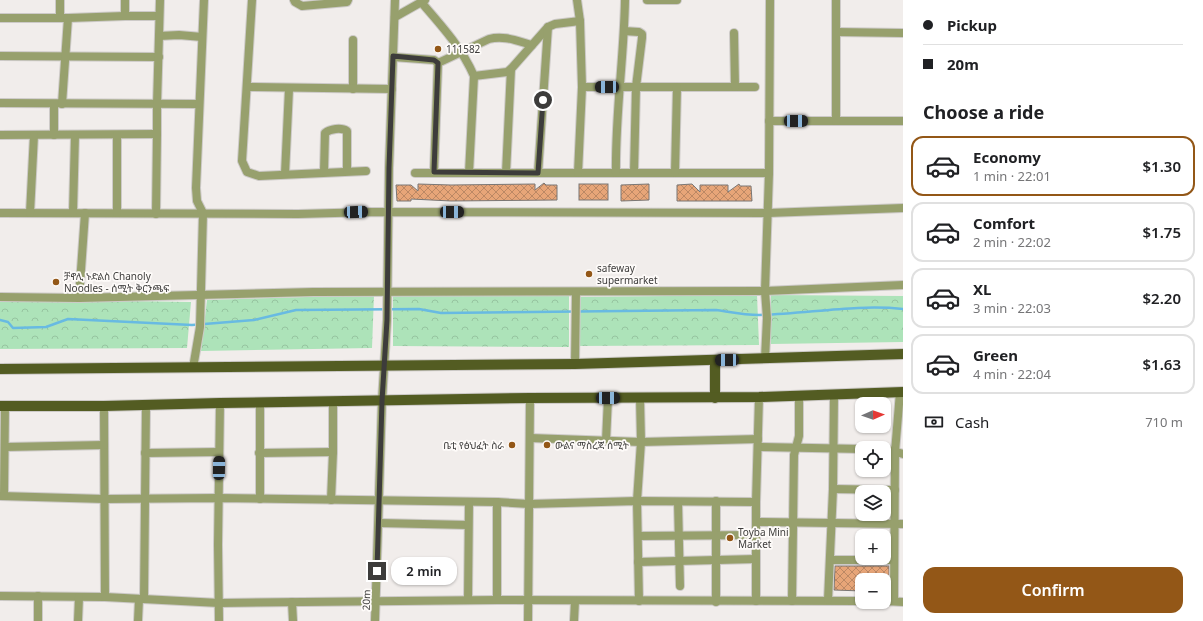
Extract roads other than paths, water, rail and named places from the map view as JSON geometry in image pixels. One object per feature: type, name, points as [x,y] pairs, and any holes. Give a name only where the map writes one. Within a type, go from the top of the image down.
[{"type":"main road","points":[[0,369],[575,364],[903,354]]},
{"type":"main road","points":[[715,360],[715,398]]},
{"type":"main road","points":[[3,406],[104,406],[146,404],[530,398],[759,398],[901,392]]},
{"type":"street","points":[[54,135],[65,57],[64,18],[60,0]]},
{"type":"street","points":[[125,0],[125,16]]},
{"type":"street","points":[[156,214],[156,105],[160,0]]},
{"type":"street","points":[[193,368],[200,327],[203,213],[197,201],[196,188],[198,104],[204,0]]},
{"type":"street","points":[[252,0],[242,161],[247,172],[259,176],[366,171]]},
{"type":"street","points":[[294,0],[302,6],[329,2],[347,2],[348,0]]},
{"type":"street","name":"20m","points":[[375,621],[382,401],[387,320],[395,0]]},
{"type":"street","points":[[578,0],[582,87],[578,173]]},
{"type":"street","points":[[616,173],[619,86],[624,32],[624,0]]},
{"type":"street","points":[[647,0],[677,0]]},
{"type":"street","points":[[765,359],[767,318],[765,291],[769,173],[770,0]]},
{"type":"street","points":[[836,0],[836,121]]},
{"type":"street","points":[[394,17],[423,1],[469,64],[474,76],[469,173]]},
{"type":"street","points":[[0,18],[160,16]]},
{"type":"street","points":[[474,76],[507,72],[548,27],[555,24],[580,21]]},
{"type":"street","points":[[538,173],[548,27]]},
{"type":"street","points":[[624,32],[639,32],[642,34],[636,87],[634,173]]},
{"type":"street","points":[[836,32],[903,33]]},
{"type":"street","points":[[734,33],[734,87]]},
{"type":"street","points":[[159,36],[179,35],[202,37]]},
{"type":"street","points":[[438,63],[496,37],[504,37],[532,45]]},
{"type":"street","points":[[353,40],[353,89]]},
{"type":"street","points":[[0,56],[159,57]]},
{"type":"street","points":[[393,56],[434,60],[438,63]]},
{"type":"street","points":[[434,172],[438,63]]},
{"type":"street","points":[[506,173],[511,69]]},
{"type":"street","points":[[247,87],[289,89],[392,89]]},
{"type":"street","points":[[582,87],[755,87]]},
{"type":"street","points":[[675,173],[677,87]]},
{"type":"street","points":[[285,174],[289,89]]},
{"type":"street","points":[[0,103],[156,105],[198,104]]},
{"type":"street","points":[[769,121],[903,121]]},
{"type":"street","points":[[324,172],[325,133],[329,130],[344,130],[347,132],[347,171]]},
{"type":"street","points":[[0,135],[157,134]]},
{"type":"street","points":[[30,213],[34,135]]},
{"type":"street","points":[[73,213],[75,135]]},
{"type":"street","points":[[117,214],[118,135]]},
{"type":"street","points":[[415,173],[769,173]]},
{"type":"street","points":[[0,213],[768,213],[903,208]]},
{"type":"street","points":[[79,298],[85,213]]},
{"type":"street","points":[[0,297],[79,298],[313,292],[765,291],[903,285]]},
{"type":"street","points":[[575,364],[576,292]]},
{"type":"street","points":[[901,392],[899,453],[894,490],[894,601],[903,602]]},
{"type":"street","points":[[828,600],[833,489],[834,395]]},
{"type":"street","points":[[792,601],[794,455],[799,436],[799,396]]},
{"type":"street","points":[[528,621],[530,398]]},
{"type":"street","points":[[606,441],[608,398]]},
{"type":"street","points":[[639,601],[638,502],[641,442],[640,398]]},
{"type":"street","points":[[756,601],[756,502],[759,398]]},
{"type":"street","points":[[260,402],[260,499]]},
{"type":"street","points":[[331,500],[333,402]]},
{"type":"street","points":[[220,403],[218,498],[220,621]]},
{"type":"street","points":[[138,621],[141,599],[146,404]]},
{"type":"street","points":[[3,406],[5,447],[2,496],[104,499],[218,498],[380,500],[529,504],[756,502]]},
{"type":"street","points":[[104,406],[105,597]]},
{"type":"street","points":[[530,438],[641,442],[758,443],[796,448],[855,450]]},
{"type":"street","points":[[5,447],[104,445]]},
{"type":"street","points":[[145,453],[219,452]]},
{"type":"street","points":[[259,453],[333,452]]},
{"type":"street","points":[[833,489],[894,490]]},
{"type":"street","points":[[468,600],[469,502]]},
{"type":"street","points":[[497,502],[497,600]]},
{"type":"street","points":[[678,502],[680,586]]},
{"type":"street","points":[[716,502],[716,602]]},
{"type":"street","points":[[756,522],[903,524]]},
{"type":"street","points":[[379,523],[468,526]]},
{"type":"street","points":[[638,536],[756,535]]},
{"type":"street","points":[[638,562],[756,558]]},
{"type":"street","points":[[830,560],[894,560]]},
{"type":"street","points":[[0,596],[105,597],[219,603],[468,600],[716,602],[855,601]]},
{"type":"street","points":[[38,596],[38,621]]},
{"type":"street","points":[[78,621],[79,597]]},
{"type":"street","points":[[574,621],[575,601]]},
{"type":"street","points":[[292,602],[292,621]]},
{"type":"waterway","points":[[0,320],[8,322],[13,328],[46,327],[68,319],[192,325],[254,320],[296,310],[419,309],[441,313],[716,310],[759,315],[849,308],[903,309]]},
{"type":"place","name":"111582","points":[[438,49]]},
{"type":"place","name":"safeway supermarket","points":[[589,274]]},
{"type":"place","name":"ቻኖሊ ኑድልስ Chanoly Noodles - ሰሚት ቅርንጫፍ","points":[[56,282]]},
{"type":"place","name":"ቤቲ የፅህፈት ስራ","points":[[512,445]]},
{"type":"place","name":"ውልና ማስረጃ ሰሚት","points":[[547,445]]},
{"type":"place","name":"Toyba Mini Market","points":[[730,538]]}]
